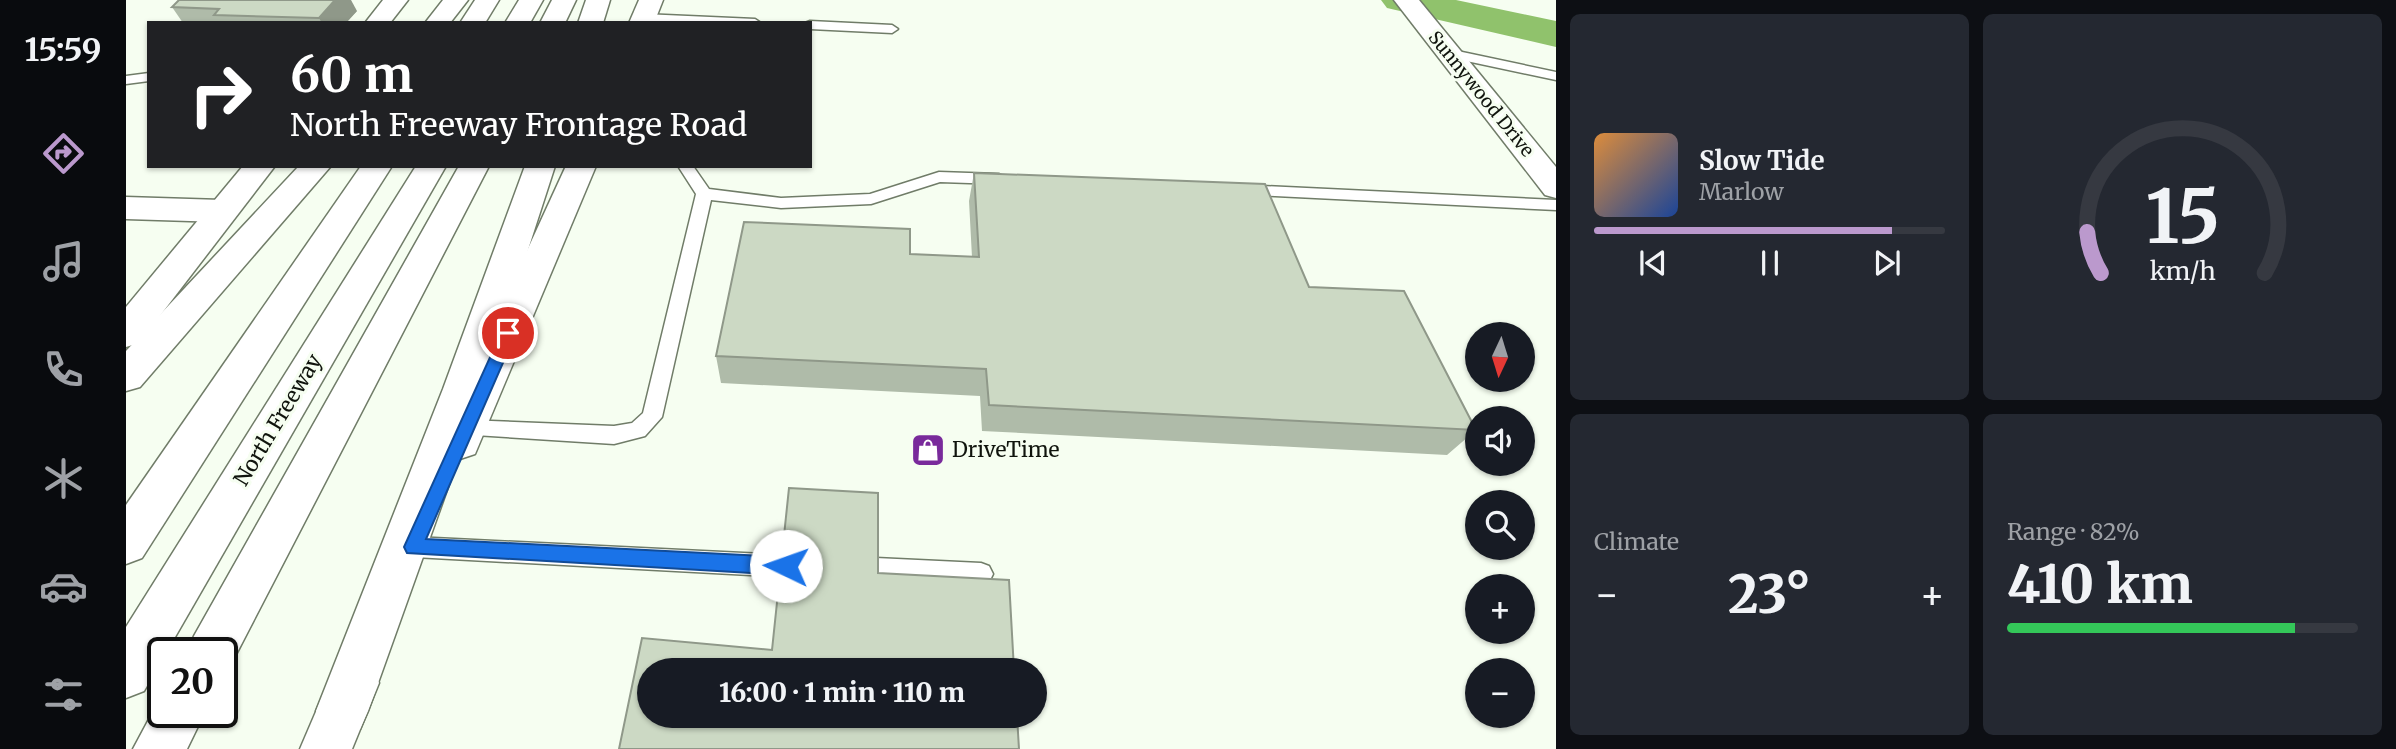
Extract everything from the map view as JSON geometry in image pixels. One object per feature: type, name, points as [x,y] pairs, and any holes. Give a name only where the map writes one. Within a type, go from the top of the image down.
[{"type":"main road","points":[[379,21],[396,0]]},
{"type":"main road","points":[[439,21],[456,0]]},
{"type":"main road","points":[[473,21],[487,0]]},
{"type":"main road","points":[[518,21],[531,0]]},
{"type":"main road","points":[[553,21],[564,0]]},
{"type":"main road","points":[[591,21],[598,0]]},
{"type":"main road","name":"Sunnywood Drive","points":[[1406,0],[1556,188]]},
{"type":"main road","points":[[126,333],[258,168]]},
{"type":"main road","points":[[126,376],[314,168]]},
{"type":"main road","points":[[126,543],[376,168]]},
{"type":"main road","name":"North Freeway","points":[[126,673],[430,168]]},
{"type":"main road","points":[[220,637],[473,168]]},
{"type":"main road","points":[[342,711],[463,389],[539,168]]},
{"type":"main road","points":[[326,749],[580,168]]},
{"type":"main road","points":[[126,208],[222,211]]},
{"type":"main road","points":[[159,749],[170,728]]},
{"type":"lane","points":[[645,14],[731,21]]},
{"type":"lane","points":[[812,25],[892,29]]},
{"type":"lane","points":[[1441,44],[1556,76]]},
{"type":"lane","points":[[126,80],[147,77]]},
{"type":"lane","points":[[466,428],[614,435],[638,430],[652,417],[704,194],[686,168]]},
{"type":"lane","points":[[704,194],[781,203],[845,201],[871,199],[939,177],[1022,180]]},
{"type":"lane","points":[[1230,190],[1556,205]]},
{"type":"lane","points":[[414,547],[786,566]]},
{"type":"lane","points":[[876,569],[981,575]]},
{"type":"building","points":[[179,0],[335,0],[319,18],[214,15],[219,9],[172,7]]},
{"type":"building","points":[[974,173],[1265,184],[1309,287],[1404,291],[1465,409],[1465,429],[989,405],[986,369],[716,356],[744,222],[910,229],[910,254],[979,257]]},
{"type":"building","points":[[789,488],[878,493],[878,573],[1009,580],[1013,658],[638,658],[642,638],[772,650]]},
{"type":"building","points":[[637,662],[637,728],[1018,728],[1019,749],[619,749]]},
{"type":"waterway","points":[[1401,0],[1556,34]]},
{"type":"place","name":"DriveTime","points":[[928,450]]},
{"type":"route","points":[[508,333],[414,547],[786,566]]}]
